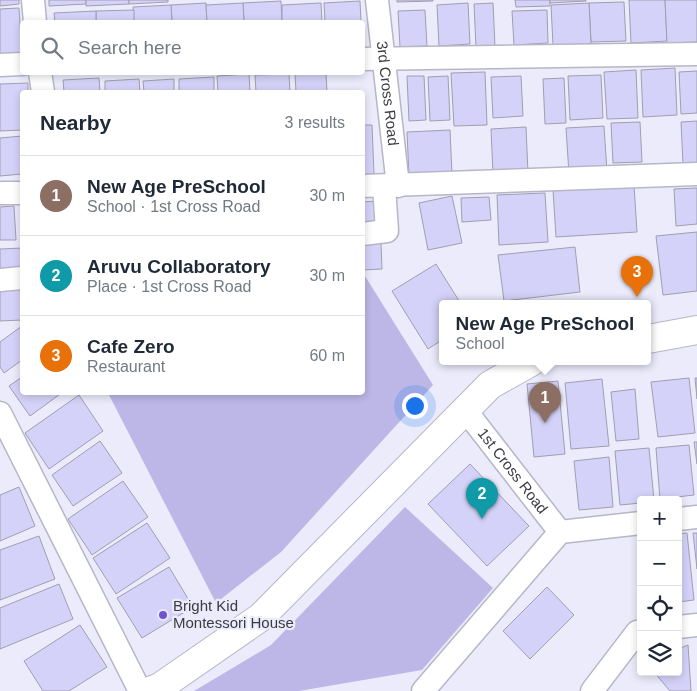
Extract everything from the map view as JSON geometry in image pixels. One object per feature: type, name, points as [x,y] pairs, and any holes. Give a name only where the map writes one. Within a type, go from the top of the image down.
[{"type":"street","points":[[33,0],[35,20]]},
{"type":"street","name":"3rd Cross Road","points":[[365,234],[387,231],[373,59],[377,0]]},
{"type":"street","points":[[373,59],[697,54]]},
{"type":"street","points":[[0,65],[20,64]]},
{"type":"street","points":[[40,75],[43,90]]},
{"type":"street","points":[[382,186],[697,174]]},
{"type":"street","points":[[0,193],[20,193]]},
{"type":"street","points":[[0,280],[20,278]]},
{"type":"street","points":[[651,338],[697,330]]},
{"type":"street","points":[[0,413],[153,690],[261,617],[490,385],[526,365]]},
{"type":"street","name":"1st Cross Road","points":[[466,411],[560,532]]},
{"type":"street","points":[[682,519],[697,517]]},
{"type":"street","points":[[423,691],[560,532],[637,523]]},
{"type":"street","points":[[682,627],[697,625]]},
{"type":"street","points":[[592,691],[637,634]]},
{"type":"shaded area","points":[[365,276],[433,385],[281,552],[216,603],[109,395],[365,395]]},
{"type":"shaded area","points":[[405,507],[493,588],[422,670],[299,691],[194,691],[271,645]]},
{"type":"building","points":[[0,0],[19,0],[19,4],[0,6]]},
{"type":"building","points":[[49,0],[86,0],[86,4],[49,6]]},
{"type":"building","points":[[86,0],[129,0],[129,4],[86,6]]},
{"type":"building","points":[[129,0],[168,0],[168,2],[129,4]]},
{"type":"building","points":[[397,0],[433,0],[433,1],[397,2]]},
{"type":"building","points":[[515,0],[550,0],[550,6],[516,7]]},
{"type":"building","points":[[550,0],[586,0],[586,1],[550,3]]},
{"type":"building","points":[[629,0],[665,0],[667,41],[631,43]]},
{"type":"building","points":[[665,0],[697,0],[697,42],[667,43]]},
{"type":"building","points":[[281,1],[282,20],[244,20],[243,3]]},
{"type":"building","points":[[360,1],[361,20],[325,20],[324,3]]},
{"type":"building","points":[[624,2],[626,41],[591,42],[589,3]]},
{"type":"building","points":[[206,3],[207,20],[172,20],[171,5]]},
{"type":"building","points":[[243,3],[244,20],[207,20],[206,5]]},
{"type":"building","points":[[321,3],[322,20],[282,20],[282,5]]},
{"type":"building","points":[[468,3],[470,44],[439,46],[437,5]]},
{"type":"building","points":[[493,3],[495,46],[476,47],[474,4]]},
{"type":"building","points":[[589,3],[591,44],[553,45],[551,5]]},
{"type":"building","points":[[171,5],[172,20],[134,20],[133,7]]},
{"type":"building","points":[[19,8],[20,55],[0,56],[0,9]]},
{"type":"building","points":[[134,10],[134,20],[96,20],[96,11]]},
{"type":"building","points":[[425,10],[427,46],[400,47],[398,11]]},
{"type":"building","points":[[547,10],[548,43],[514,45],[512,11]]},
{"type":"building","points":[[96,11],[96,20],[55,20],[54,13]]},
{"type":"building","points":[[675,68],[677,115],[643,117],[641,70]]},
{"type":"building","points":[[636,70],[638,118],[607,119],[604,72]]},
{"type":"building","points":[[697,71],[697,113],[681,114],[679,72]]},
{"type":"building","points":[[485,72],[487,125],[454,126],[451,73]]},
{"type":"building","points":[[249,75],[250,90],[218,90],[217,76]]},
{"type":"building","points":[[255,75],[289,75],[290,90],[256,90]]},
{"type":"building","points":[[295,75],[326,75],[327,90],[296,90]]},
{"type":"building","points":[[601,75],[603,118],[570,120],[568,76]]},
{"type":"building","points":[[407,76],[424,76],[426,120],[409,121]]},
{"type":"building","points":[[448,76],[450,120],[430,121],[428,77]]},
{"type":"building","points":[[521,76],[523,116],[493,118],[491,77]]},
{"type":"building","points":[[214,77],[214,90],[179,90],[179,79]]},
{"type":"building","points":[[99,78],[100,90],[64,90],[63,80]]},
{"type":"building","points":[[564,78],[566,123],[545,124],[543,79]]},
{"type":"building","points":[[139,79],[140,90],[105,90],[105,81]]},
{"type":"building","points":[[174,79],[174,90],[144,90],[143,81]]},
{"type":"building","points":[[28,83],[28,90],[20,90],[20,130],[0,131],[0,84]]},
{"type":"building","points":[[697,121],[697,164],[683,164],[681,122]]},
{"type":"building","points":[[640,122],[642,162],[613,163],[611,123]]},
{"type":"building","points":[[365,125],[372,125],[374,174],[365,174]]},
{"type":"building","points":[[604,126],[607,172],[569,174],[566,128]]},
{"type":"building","points":[[526,127],[528,173],[493,174],[491,129]]},
{"type":"building","points":[[450,130],[452,174],[409,176],[407,132]]},
{"type":"building","points":[[20,136],[20,174],[0,176],[0,138]]},
{"type":"building","points":[[634,185],[637,232],[556,237],[553,190]]},
{"type":"building","points":[[697,188],[697,224],[676,226],[674,189]]},
{"type":"building","points":[[545,193],[548,242],[499,245],[497,195]]},
{"type":"building","points":[[452,196],[462,243],[428,250],[419,203]]},
{"type":"building","points":[[489,197],[491,220],[462,222],[461,198]]},
{"type":"building","points":[[377,201],[378,229],[365,230],[365,202]]},
{"type":"building","points":[[14,206],[16,240],[0,240],[0,207]]},
{"type":"building","points":[[697,232],[697,291],[663,295],[656,236]]},
{"type":"building","points":[[365,243],[381,243],[382,269],[365,270]]},
{"type":"building","points":[[575,247],[580,292],[504,300],[498,255]]},
{"type":"building","points":[[20,248],[20,275],[0,276],[0,249]]},
{"type":"building","points":[[436,264],[458,300],[439,300],[439,342],[428,349],[392,291]]},
{"type":"building","points":[[20,286],[20,320],[0,321],[0,287]]},
{"type":"building","points":[[20,327],[20,361],[4,373],[0,367],[0,342]]},
{"type":"building","points":[[20,378],[20,395],[59,395],[30,416],[9,386]]},
{"type":"building","points":[[689,378],[695,433],[658,437],[651,382]]},
{"type":"building","points":[[695,378],[697,378],[697,399]]},
{"type":"building","points":[[602,379],[609,446],[571,449],[565,383]]},
{"type":"building","points":[[558,381],[565,454],[534,457],[527,384]]},
{"type":"building","points":[[635,389],[639,439],[616,441],[611,392]]},
{"type":"building","points":[[79,395],[103,431],[49,469],[25,433]]},
{"type":"building","points":[[100,441],[122,473],[73,506],[52,475]]},
{"type":"building","points":[[694,442],[697,442],[697,464]]},
{"type":"building","points":[[689,445],[694,495],[660,496],[656,448]]},
{"type":"building","points":[[649,448],[654,496],[637,496],[637,503],[620,505],[615,451]]},
{"type":"building","points":[[609,457],[613,507],[579,510],[574,461]]},
{"type":"building","points":[[470,464],[529,526],[487,566],[428,504]]},
{"type":"building","points":[[123,481],[148,517],[92,555],[68,519]]},
{"type":"building","points":[[19,487],[35,526],[0,541],[0,495]]},
{"type":"building","points":[[147,523],[170,558],[116,594],[93,558]]},
{"type":"building","points":[[687,533],[694,600],[682,602],[682,541],[682,534]]},
{"type":"building","points":[[693,533],[697,533],[697,569]]},
{"type":"building","points":[[39,536],[55,579],[0,600],[0,550]]},
{"type":"building","points":[[169,567],[193,607],[142,638],[117,598]]},
{"type":"building","points":[[59,584],[73,619],[0,649],[0,608]]},
{"type":"building","points":[[547,587],[574,615],[530,659],[503,631]]},
{"type":"building","points":[[80,625],[107,667],[69,691],[43,691],[24,661]]},
{"type":"building","points":[[688,645],[691,691],[670,691],[657,676],[682,676],[682,647]]},
{"type":"place","name":"Cafe Zero","points":[[637,297]]},
{"type":"place","name":"New Age PreSchool","points":[[545,423]]},
{"type":"place","name":"Aruvu Collaboratory","points":[[482,519]]},
{"type":"place","name":"Bright Kid Montessori House","points":[[163,615]]}]
